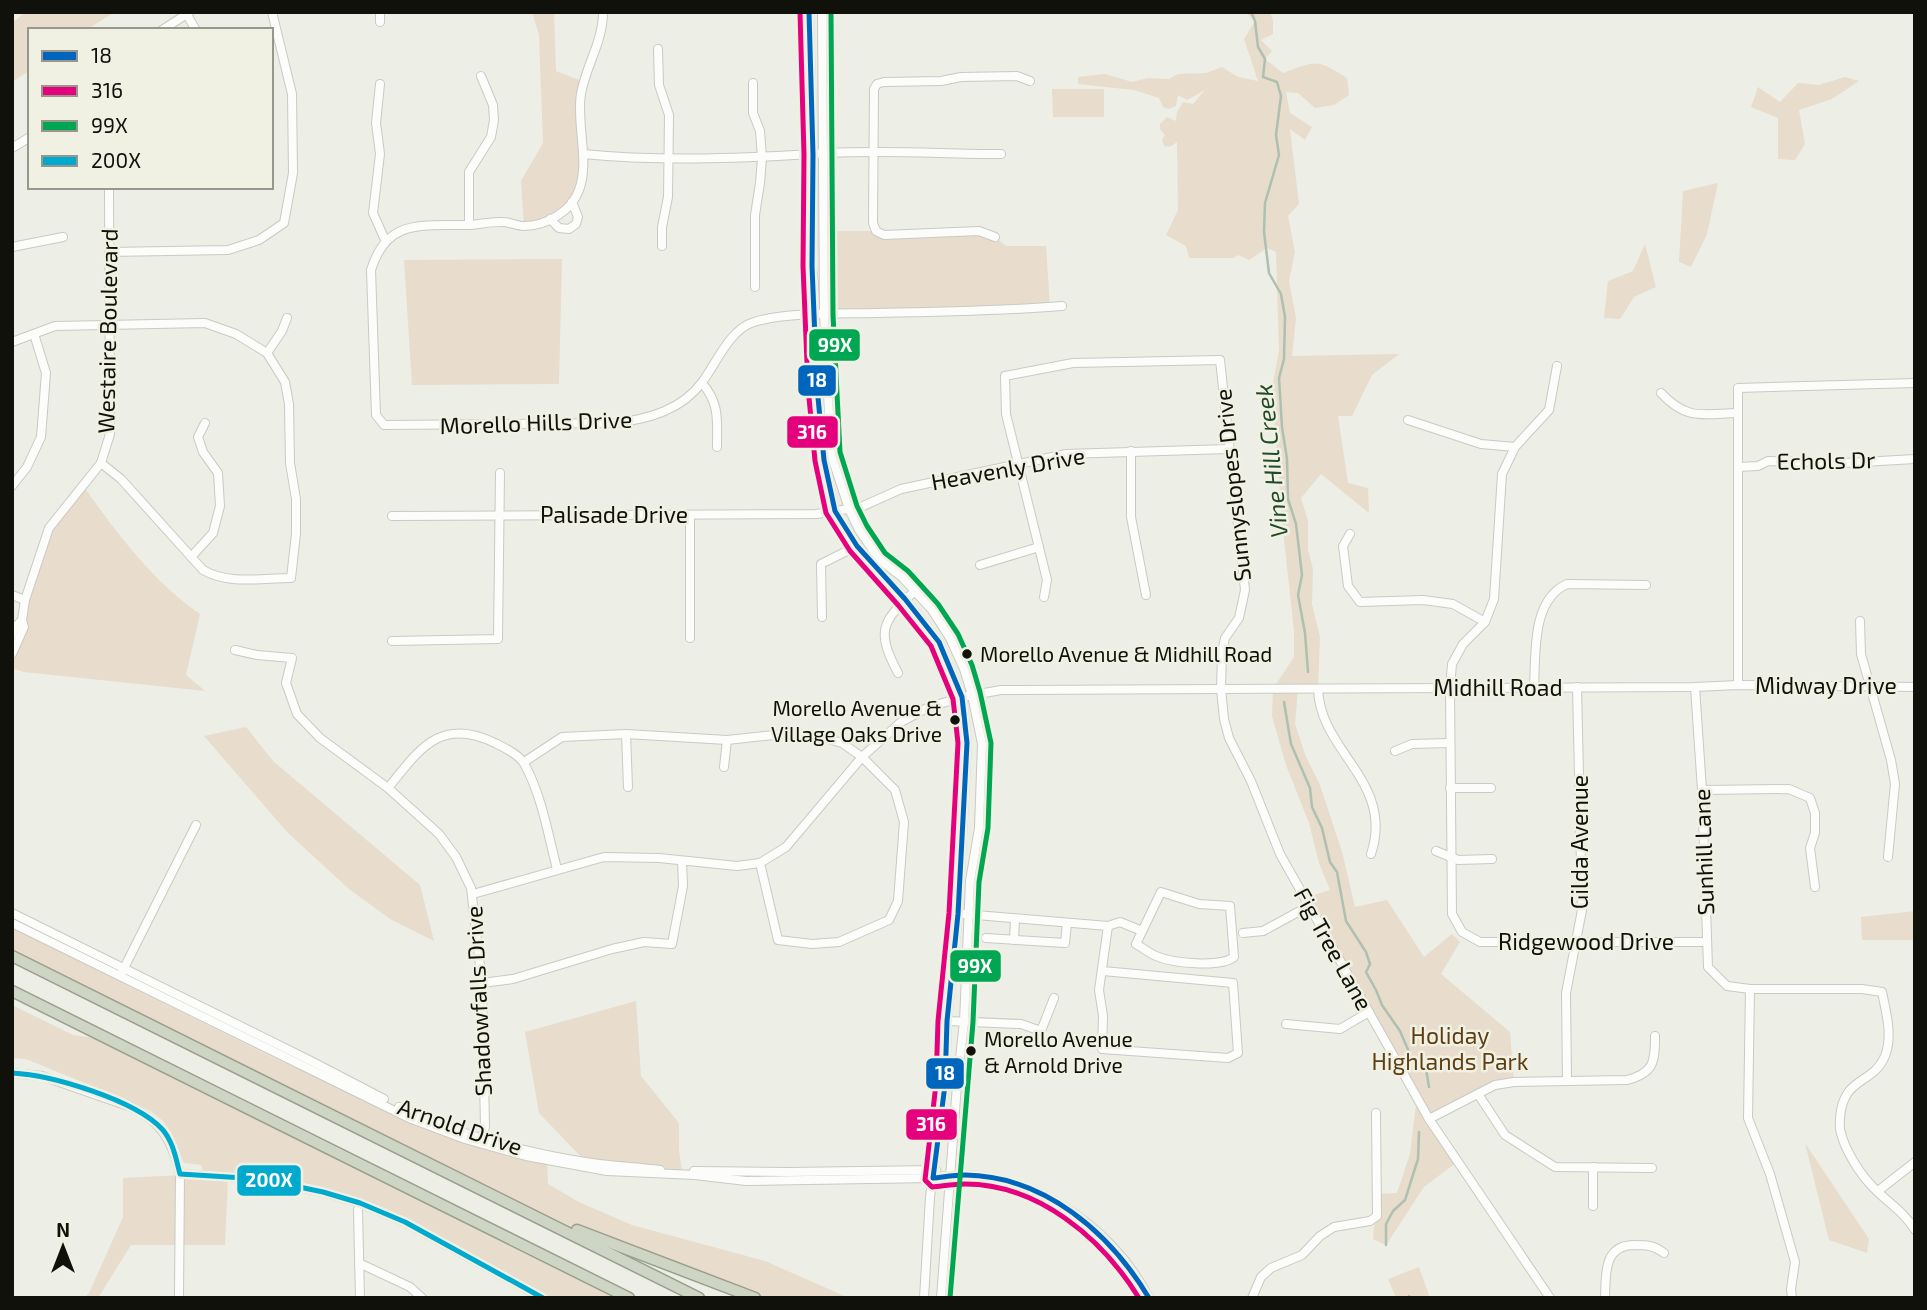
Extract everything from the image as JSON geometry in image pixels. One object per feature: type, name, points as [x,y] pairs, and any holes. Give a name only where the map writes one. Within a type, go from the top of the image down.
[{"type":"highway","points":[[12,956],[699,1298]]},
{"type":"highway","points":[[12,990],[629,1298]]},
{"type":"highway","points":[[512,1205],[754,1298]]},
{"type":"highway","points":[[562,1265],[614,1298]]},
{"type":"street","points":[[108,252],[229,250],[259,240],[284,223],[293,173],[292,94],[272,12]]},
{"type":"street","points":[[380,84],[376,123],[380,154],[373,213],[385,240],[400,230],[418,225],[504,222],[524,226],[550,219],[566,211],[580,190],[583,154],[581,94],[603,25],[603,12]]},
{"type":"street","points":[[809,12],[813,155],[812,266],[817,387],[824,460],[835,511],[857,546],[939,642],[962,697],[967,743],[958,914],[947,1021],[945,1085],[933,1174],[923,1298]]},
{"type":"street","points":[[822,12],[824,315],[831,454],[849,509],[859,530],[879,559],[932,610],[950,638],[972,695],[982,744],[979,828],[970,881],[964,1022],[949,1174],[941,1298]]},
{"type":"street","points":[[165,28],[188,14]]},
{"type":"street","points":[[658,49],[659,85],[669,115],[668,197],[662,227],[662,246]]},
{"type":"street","points":[[469,225],[469,172],[491,137],[494,120],[493,105],[481,76]]},
{"type":"street","points":[[995,237],[979,232],[884,235],[876,231],[873,223],[872,153],[874,89],[877,83],[941,81],[961,77],[1017,76],[1030,82]]},
{"type":"street","points":[[752,83],[753,113],[760,131],[761,158],[761,183],[755,215],[755,287]]},
{"type":"street","points":[[12,149],[28,138]]},
{"type":"street","points":[[583,154],[623,158],[761,158],[872,153],[1001,154]]},
{"type":"street","name":"Westaire Boulevard","points":[[12,654],[24,628],[22,620],[25,600],[49,528],[101,463],[110,434],[109,189]]},
{"type":"street","points":[[550,219],[559,228],[569,229],[576,224],[578,216],[572,202]]},
{"type":"street","points":[[12,247],[63,237]]},
{"type":"street","name":"Morello Hills Drive","points":[[385,240],[376,253],[371,270],[376,415],[384,425],[615,423],[645,420],[686,399],[702,383],[731,339],[751,323],[772,318],[824,315],[971,312],[1062,306]]},
{"type":"street","points":[[267,353],[282,331],[286,318]]},
{"type":"street","points":[[12,342],[55,326],[205,323],[236,334],[267,353],[285,382],[289,404],[290,463],[296,510],[291,578],[216,577],[203,570],[121,479],[101,463]]},
{"type":"street","points":[[12,486],[27,467],[41,437],[47,373],[34,334]]},
{"type":"street","name":"Sunnyslopes Drive","points":[[1019,464],[1006,414],[1005,376],[1073,363],[1220,360],[1245,590],[1239,618],[1225,638],[1221,689]]},
{"type":"street","points":[[1350,534],[1343,545],[1348,586],[1360,602],[1423,600],[1453,604],[1485,622],[1494,599],[1502,474],[1515,447],[1549,410],[1557,366]]},
{"type":"street","points":[[702,383],[712,395],[717,410],[717,447]]},
{"type":"street","points":[[1738,685],[1738,388],[1915,383]]},
{"type":"street","points":[[1661,393],[1673,405],[1690,415],[1738,413]]},
{"type":"street","points":[[1408,420],[1481,444],[1515,447]]},
{"type":"street","points":[[191,558],[213,533],[220,506],[218,473],[203,452],[198,437],[205,423]]},
{"type":"street","name":"Heavenly Drive","points":[[835,511],[861,507],[901,489],[1066,454],[1228,449]]},
{"type":"street","points":[[1131,450],[1130,517],[1146,595]]},
{"type":"street","name":"Echols Dr","points":[[1738,467],[1758,466],[1768,461],[1845,463],[1915,459]]},
{"type":"street","points":[[1019,464],[1047,580],[1044,597]]},
{"type":"street","points":[[392,641],[498,639],[500,473]]},
{"type":"street","name":"Palisade Drive","points":[[392,516],[816,514],[835,511]]},
{"type":"street","points":[[691,515],[691,638]]},
{"type":"street","points":[[822,617],[821,564],[857,546]]},
{"type":"street","points":[[980,565],[1039,547]]},
{"type":"street","points":[[1534,687],[1538,625],[1546,605],[1559,587],[1567,584],[1646,586]]},
{"type":"street","points":[[898,673],[888,653],[885,623],[915,591]]},
{"type":"street","points":[[12,594],[25,600]]},
{"type":"street","name":"Westaire Boulevard","points":[[12,635],[22,620]]},
{"type":"street","points":[[1860,621],[1861,654],[1891,760],[1895,784],[1888,857]]},
{"type":"street","name":"Ridgewood Drive","points":[[1485,622],[1462,644],[1452,664],[1450,688],[1452,914],[1462,932],[1480,942],[1706,942]]},
{"type":"street","name":"Shadowfalls Drive","points":[[235,649],[257,655],[292,658],[286,683],[297,714],[320,738],[388,788],[439,834],[456,857],[473,894],[482,983],[485,1127],[481,1141]]},
{"type":"street","name":"Midhill Road","points":[[761,863],[786,847],[862,757],[901,722],[926,708],[972,695],[1001,690],[1738,685]]},
{"type":"street","name":"Midway Drive","points":[[1738,685],[1915,687]]},
{"type":"street","name":"Gilda Avenue","points":[[1567,1080],[1566,993],[1582,910],[1577,687]]},
{"type":"street","name":"Sunhill Lane","points":[[1695,687],[1702,790],[1708,967],[1727,986],[1750,989],[1862,989],[1882,992],[1888,1020],[1886,1054],[1878,1068],[1855,1083],[1841,1102],[1840,1132],[1862,1172],[1878,1191]]},
{"type":"street","name":"Fig Tree Lane","points":[[1221,689],[1229,738],[1251,781],[1280,854],[1429,1119],[1550,1298]]},
{"type":"street","points":[[1318,689],[1325,722],[1373,800],[1377,837],[1371,854]]},
{"type":"street","points":[[388,788],[416,753],[441,735],[458,732],[489,740],[524,762],[539,799],[557,869]]},
{"type":"street","points":[[473,894],[557,869],[612,857],[659,858],[737,866],[761,863],[778,940],[812,944],[839,942],[889,920],[898,901],[904,822],[895,790],[862,757],[842,743],[793,733],[727,740],[626,734],[562,737],[524,762]]},
{"type":"street","points":[[626,734],[628,787]]},
{"type":"street","points":[[724,767],[727,740]]},
{"type":"street","points":[[1395,751],[1412,744],[1450,743]]},
{"type":"street","points":[[1450,788],[1491,788]]},
{"type":"street","points":[[1702,790],[1789,789],[1810,798],[1815,813],[1815,833],[1810,848],[1815,887]]},
{"type":"street","points":[[122,972],[196,825]]},
{"type":"street","points":[[1436,851],[1458,860],[1492,859]]},
{"type":"street","points":[[482,983],[513,979],[633,944],[672,944],[683,886],[682,862]]},
{"type":"street","points":[[1161,892],[1199,904],[1230,906],[1234,957],[1221,964],[1170,960],[1155,956],[1136,944],[1142,931],[1161,892]]},
{"type":"street","points":[[1243,933],[1263,932],[1309,906]]},
{"type":"street","name":"Arnold Drive","points":[[12,913],[409,1118],[547,1161],[588,1169],[695,1175],[729,1181],[949,1174],[1012,1183],[1072,1212],[1102,1234],[1137,1276],[1149,1298]]},
{"type":"street","points":[[958,914],[1108,926],[1120,922],[1142,931]]},
{"type":"street","points":[[1014,940],[1015,919]]},
{"type":"street","name":"Arnold Drive","points":[[12,923],[122,972]]},
{"type":"street","points":[[986,938],[1065,943],[1067,923]]},
{"type":"street","points":[[1103,971],[1233,983],[1238,1053],[1228,1058],[1102,1049],[1103,1016],[1099,990],[1108,926]]},
{"type":"street","points":[[1750,989],[1748,1118],[1770,1174],[1795,1262],[1792,1298]]},
{"type":"street","points":[[947,1021],[1021,1024],[1041,1031],[1054,998]]},
{"type":"street","points":[[1286,1024],[1340,1029],[1369,1012]]},
{"type":"street","points":[[1429,1119],[1494,1085],[1567,1080],[1627,1080],[1643,1076],[1652,1066],[1655,1036]]},
{"type":"street","points":[[12,1073],[42,1076],[144,1113],[162,1129],[170,1142],[180,1174],[179,1298]]},
{"type":"street","points":[[1478,1094],[1505,1135],[1555,1167],[1652,1168]]},
{"type":"street","points":[[1252,1298],[1261,1277],[1271,1268],[1302,1255],[1320,1236],[1334,1227],[1370,1221],[1377,1216],[1376,1112]]},
{"type":"street","points":[[1915,1162],[1878,1191],[1899,1209],[1915,1230]]},
{"type":"street","points":[[1593,1167],[1593,1206]]},
{"type":"street","points":[[180,1174],[261,1179],[360,1202],[395,1217],[543,1298]]},
{"type":"street","points":[[360,1202],[360,1298]]},
{"type":"street","points":[[1605,1298],[1607,1263],[1613,1252],[1624,1245],[1653,1245],[1664,1253]]},
{"type":"street","points":[[359,1263],[410,1287],[422,1298]]},
{"type":"green space","points":[[26,12],[115,12],[89,28],[28,28],[28,71],[12,82],[12,23]]},
{"type":"green space","points":[[532,12],[554,12],[556,71],[584,82],[580,190],[566,211],[524,226],[521,181],[543,143],[539,35]]},
{"type":"green space","name":"Holiday Highlands Park","points":[[1245,12],[1270,12],[1273,34],[1261,40],[1272,51],[1265,59],[1283,73],[1316,64],[1329,67],[1347,78],[1349,95],[1334,105],[1315,108],[1298,93],[1286,92],[1290,113],[1312,127],[1305,140],[1290,129],[1299,204],[1288,216],[1295,252],[1289,281],[1296,318],[1292,356],[1399,354],[1372,375],[1352,416],[1338,416],[1348,483],[1368,488],[1369,513],[1321,474],[1301,498],[1308,521],[1308,550],[1313,569],[1312,604],[1320,637],[1318,689],[1298,689],[1295,724],[1306,757],[1320,785],[1342,852],[1355,907],[1387,900],[1424,957],[1452,934],[1460,942],[1441,974],[1510,1032],[1514,1082],[1495,1085],[1430,1119],[1457,1162],[1424,1187],[1386,1245],[1373,1239],[1377,1194],[1397,1193],[1410,1154],[1417,1096],[1304,898],[1330,890],[1319,863],[1309,823],[1286,765],[1272,716],[1273,689],[1294,657],[1294,631],[1272,389],[1279,350],[1276,252],[1267,248],[1249,260],[1238,255],[1234,258],[1189,258],[1186,246],[1166,235],[1178,210],[1177,142],[1170,147],[1164,146],[1162,140],[1165,135],[1160,124],[1167,117],[1176,121],[1177,112],[1183,102],[1193,104],[1205,90],[1187,100],[1178,95],[1176,106],[1168,109],[1163,107],[1159,98],[1134,90],[1078,84],[1078,77],[1105,74],[1132,82],[1148,78],[1169,79],[1178,74],[1206,73],[1222,67],[1238,77],[1258,81],[1244,39],[1255,21]]},
{"type":"green space","points":[[1845,77],[1859,81],[1832,99],[1799,110],[1805,144],[1795,160],[1778,159],[1778,118],[1751,107],[1758,87],[1780,102],[1798,83],[1819,85]]},
{"type":"green space","points":[[1052,89],[1104,89],[1104,117],[1053,117]]},
{"type":"green space","points":[[1718,183],[1707,234],[1691,267],[1679,262],[1683,191]]},
{"type":"green space","points":[[824,231],[979,231],[995,237],[1006,246],[1046,246],[1050,307],[824,315]]},
{"type":"green space","points":[[1645,244],[1656,287],[1634,297],[1620,319],[1604,318],[1608,281],[1633,271]]},
{"type":"green space","points":[[562,259],[559,384],[412,385],[404,260]]},
{"type":"green space","points":[[82,484],[150,571],[200,614],[186,675],[205,691],[24,672],[12,668],[12,654],[49,528]]},
{"type":"green space","points":[[246,727],[273,761],[420,885],[434,941],[390,919],[349,889],[287,832],[204,736]]},
{"type":"green space","points":[[1915,911],[1915,940],[1862,940],[1861,917]]},
{"type":"green space","points":[[12,928],[278,1060],[388,1107],[547,1161],[548,1184],[579,1202],[632,1225],[765,1261],[849,1298],[755,1298],[512,1205],[12,956]]},
{"type":"green space","points":[[636,1001],[641,1076],[679,1123],[682,1171],[587,1163],[539,1113],[525,1032]]},
{"type":"green space","points":[[12,1005],[73,1035],[111,1040],[562,1265],[614,1298],[543,1298],[405,1222],[323,1192],[228,1177],[225,1245],[131,1245],[98,1298],[84,1298],[89,1293],[123,1217],[123,1178],[204,1174],[201,1165],[184,1163],[171,1133],[163,1121],[152,1112],[26,1059],[12,1058]]},
{"type":"green space","points":[[1805,1143],[1869,1239],[1867,1253],[1829,1240]]},
{"type":"green space","points":[[1419,1267],[1430,1298],[1396,1298],[1388,1279]]},
{"type":"waterway","name":"Vine Hill Creek","points":[[1251,12],[1255,21],[1258,47],[1265,59],[1263,77],[1277,82],[1281,96],[1276,135],[1279,155],[1265,203],[1264,232],[1269,273],[1281,294],[1285,317],[1284,359],[1279,378],[1282,427],[1287,459],[1288,499],[1296,524],[1302,575],[1298,595],[1308,672]]},
{"type":"waterway","name":"Vine Hill Creek","points":[[1284,702],[1291,744],[1310,788],[1312,807],[1322,828],[1330,862],[1337,872],[1346,921],[1366,952],[1370,964],[1366,972],[1382,1005],[1400,1031],[1412,1059],[1426,1069],[1429,1087]]},
{"type":"waterway","name":"Vine Hill Creek","points":[[1386,1245],[1386,1224],[1393,1211],[1405,1200],[1418,1159],[1419,1132]]},
{"type":"transit line","name":"316","points":[[800,12],[804,155],[803,266],[808,387],[815,461],[826,513],[850,551],[931,646],[953,699],[958,743],[949,913],[938,1021],[936,1084],[925,1180],[932,1187],[965,1184],[992,1186],[1018,1193],[1042,1204],[1066,1218],[1087,1236],[1124,1276],[1139,1298]]},
{"type":"transit line","name":"18","points":[[809,12],[813,155],[812,266],[817,387],[824,460],[835,511],[857,546],[939,642],[962,697],[967,743],[958,914],[947,1021],[945,1085],[933,1178],[965,1175],[994,1178],[1022,1185],[1048,1197],[1095,1231],[1133,1274],[1149,1298]]},
{"type":"transit line","name":"99X","points":[[831,12],[833,315],[840,452],[857,506],[867,526],[885,553],[908,571],[938,604],[958,634],[972,665],[991,743],[988,828],[979,882],[973,1022],[950,1298]]},
{"type":"transit line","name":"200X","points":[[12,1073],[70,1084],[133,1108],[166,1134],[174,1150],[180,1174],[261,1179],[360,1203],[405,1222],[543,1298]]},
{"type":"place","name":"Morello Avenue & Midhill Road","points":[[967,654]]},
{"type":"place","name":"Morello Avenue & Village Oaks Drive","points":[[955,720]]},
{"type":"place","name":"Morello Avenue & Arnold Drive","points":[[971,1051]]}]
